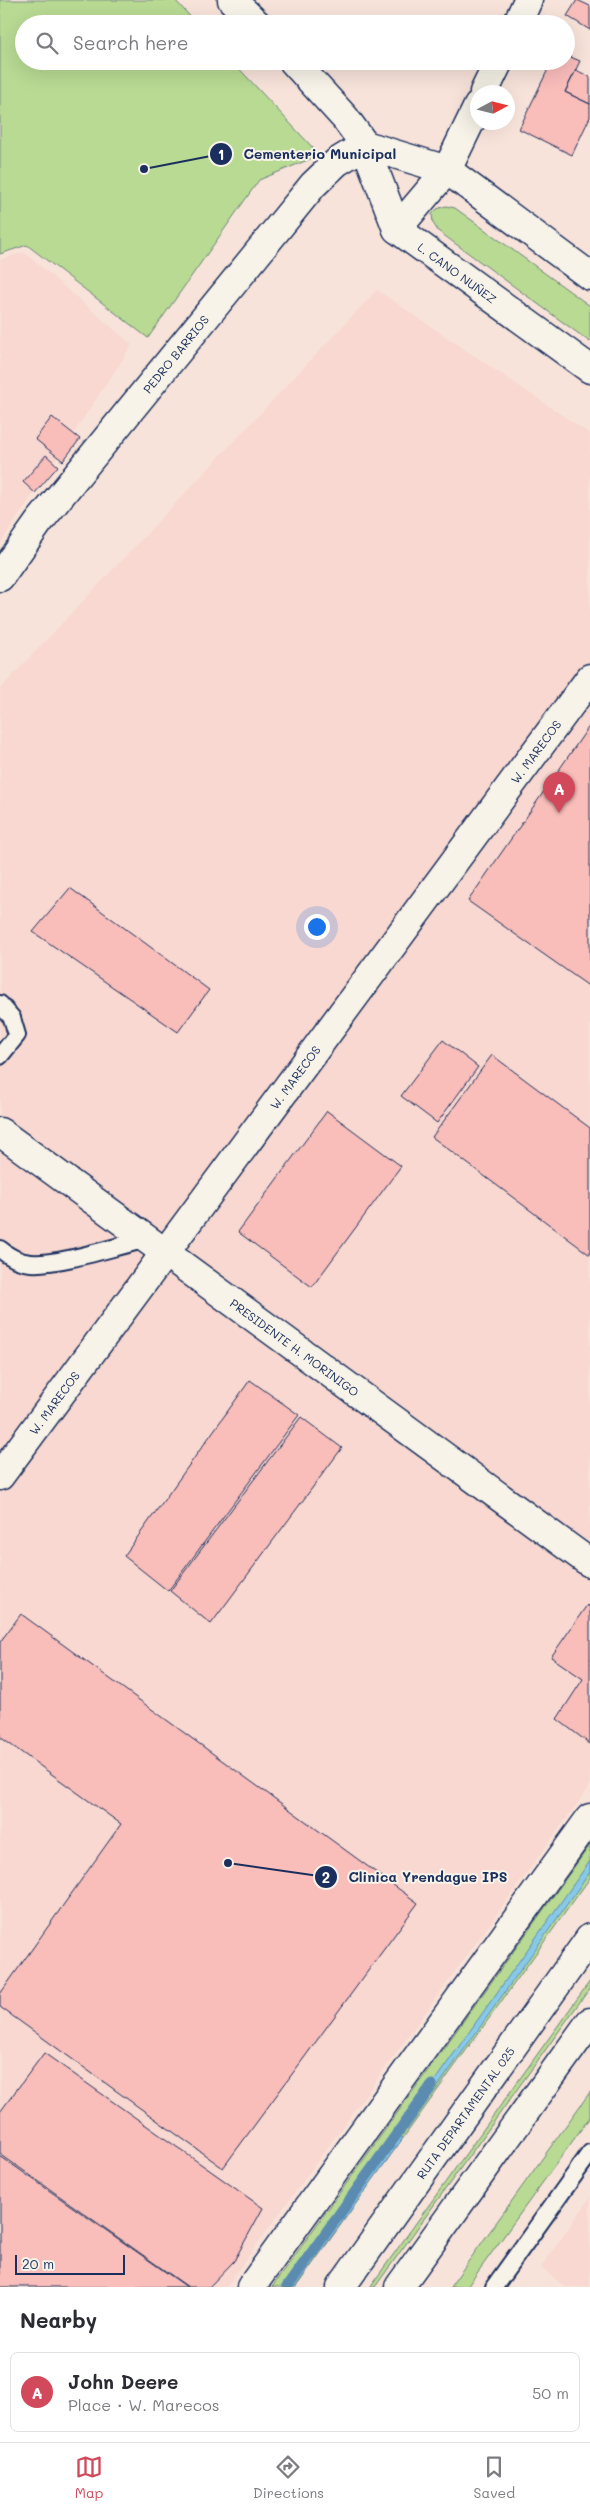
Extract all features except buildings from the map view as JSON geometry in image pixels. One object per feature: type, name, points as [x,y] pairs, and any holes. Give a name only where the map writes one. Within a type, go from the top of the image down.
[{"type":"main road","points":[[232,0],[248,15]]},
{"type":"main road","points":[[521,15],[528,0]]},
{"type":"main road","points":[[301,70],[345,118],[365,145],[397,229],[447,170],[470,123]]},
{"type":"main road","points":[[487,85],[495,70]]},
{"type":"main road","points":[[365,145],[447,170],[590,276]]},
{"type":"main road","name":"PEDRO BARRIOS","points":[[0,577],[39,522],[312,185],[336,162],[365,145]]},
{"type":"main road","name":"L. CANO NUÑEZ","points":[[397,229],[590,369]]},
{"type":"main road","name":"W. MARECOS","points":[[0,1476],[156,1245],[590,678]]},
{"type":"main road","name":"PRESIDENTE H. MORINIGO","points":[[0,1132],[590,1563]]},
{"type":"main road","points":[[251,2287],[590,1818]]},
{"type":"main road","name":"RUTA DEPARTAMENTAL 025","points":[[341,2287],[590,1938]]},
{"type":"main road","points":[[399,2287],[590,2022]]},
{"type":"lane","points":[[0,1004],[12,1018],[17,1035],[0,1056]]},
{"type":"lane","points":[[0,1249],[12,1258],[30,1263],[49,1262],[156,1245]]},
{"type":"lane","points":[[494,2287],[590,2153]]},
{"type":"shaded area","points":[[24,252],[132,345],[0,544],[0,260]]},
{"type":"shaded area","points":[[377,290],[590,434],[590,1786],[226,2287],[0,2287],[0,689]]},
{"type":"shaded area","points":[[590,2198],[590,2287],[565,2287],[541,2267]]},
{"type":"green space","points":[[0,0],[175,0],[189,15],[15,15],[15,70],[240,70],[314,149],[315,157],[259,180],[148,338],[27,245],[0,254]]},
{"type":"green space","points":[[446,206],[455,208],[590,306],[590,342],[438,231],[433,223],[432,214],[437,209]]},
{"type":"green space","points":[[590,1845],[590,1878],[296,2287],[272,2287]]},
{"type":"green space","points":[[590,1981],[590,1988],[375,2287],[370,2287]]},
{"type":"green space","points":[[590,2092],[590,2117],[467,2287],[450,2287]]},
{"type":"water","points":[[590,1861],[590,1872],[407,2130],[402,2127]]},
{"type":"water","points":[[397,2134],[403,2138],[295,2287],[287,2287]]},
{"type":"waterway","points":[[287,2287],[432,2085]]},
{"type":"place","name":"Cementerio Municipal","points":[[144,169]]},
{"type":"place","name":"John Deere","points":[[559,813]]},
{"type":"place","name":"Clinica Yrendague IPS","points":[[228,1863]]}]
